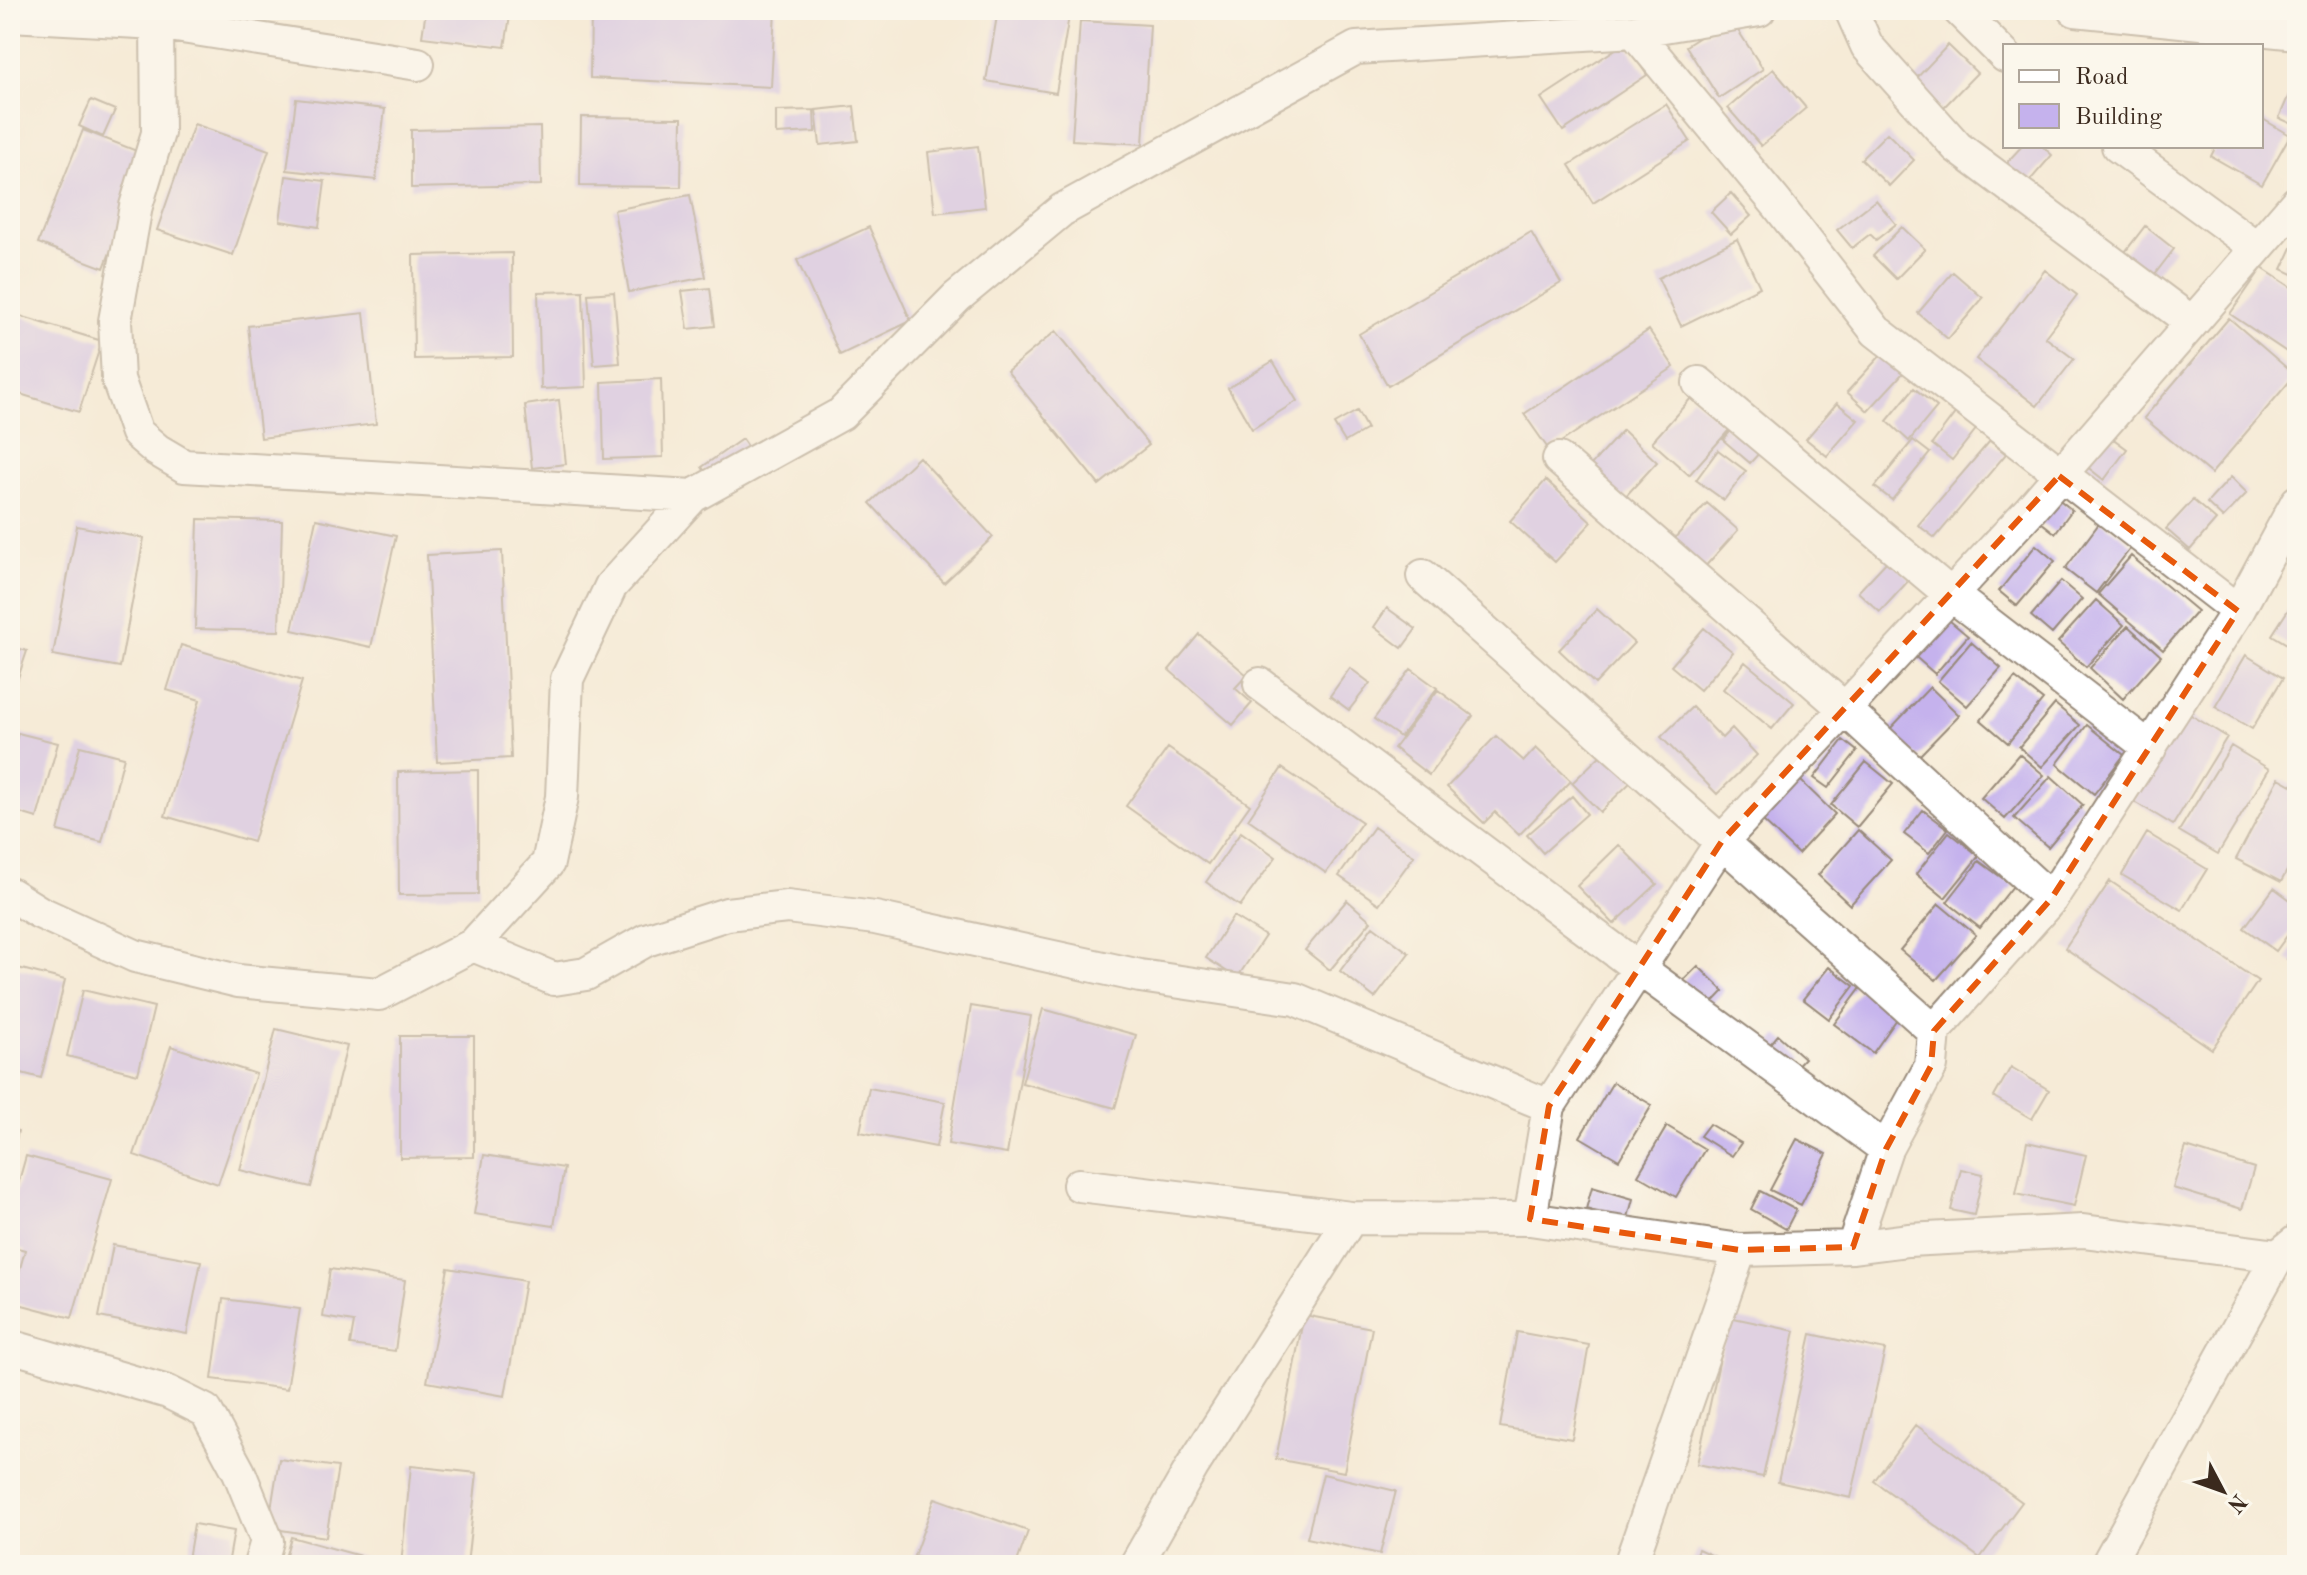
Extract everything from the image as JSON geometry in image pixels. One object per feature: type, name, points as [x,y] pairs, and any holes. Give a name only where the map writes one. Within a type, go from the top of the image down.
[{"type":"street","points":[[10,894],[39,912],[135,956],[238,981],[379,994],[473,945],[548,863],[562,797],[567,679],[611,586],[693,496],[841,414],[957,297],[1062,210],[1356,48],[1634,31],[1759,10]]},
{"type":"street","points":[[1851,10],[1867,46],[1957,147],[2190,321]]},
{"type":"street","points":[[1959,10],[2003,54]]},
{"type":"street","points":[[2075,10],[2297,33]]},
{"type":"street","points":[[10,15],[157,23],[418,64]]},
{"type":"street","points":[[157,23],[158,133],[136,206],[115,321],[118,379],[137,433],[157,450],[184,466],[693,496]]},
{"type":"street","points":[[1634,31],[1777,204],[1876,331],[2059,476],[2238,611]]},
{"type":"street","points":[[2121,148],[2257,248]]},
{"type":"street","points":[[1530,1219],[1549,1106],[1722,841],[2059,476],[2190,321],[2297,202]]},
{"type":"street","points":[[1699,383],[1949,593],[2150,748]]},
{"type":"street","points":[[1559,459],[1846,710],[2051,899]]},
{"type":"street","points":[[1853,1247],[1886,1149],[1931,1066],[1934,1031],[2051,899],[2238,611],[2297,502]]},
{"type":"street","points":[[1423,576],[1934,1031]]},
{"type":"street","points":[[1260,684],[1886,1149]]},
{"type":"street","points":[[473,945],[554,979],[586,974],[646,940],[727,914],[787,907],[875,918],[1140,976],[1295,999],[1549,1106]]},
{"type":"street","points":[[1079,1185],[1351,1218],[1530,1219],[1740,1250],[1853,1247],[1908,1240],[2083,1231],[2287,1248],[2107,1565]]},
{"type":"street","points":[[1136,1565],[1192,1467],[1351,1218]]},
{"type":"street","points":[[1630,1565],[1740,1250]]},
{"type":"street","points":[[10,1346],[168,1392],[206,1411],[239,1472],[267,1541],[260,1565]]},
{"type":"highlighted area","points":[[2059,476],[2238,611],[2051,899],[1934,1031],[1931,1066],[1886,1149],[1853,1247],[1740,1250],[1530,1219],[1549,1106],[1722,841]]},
{"type":"building","points":[[426,10],[511,10],[505,47],[422,37]]},
{"type":"building","points":[[591,10],[775,10],[771,87],[590,78]]},
{"type":"building","points":[[998,10],[1070,10],[1056,93],[986,81]]},
{"type":"building","points":[[1730,18],[1763,69],[1719,98],[1686,46]]},
{"type":"building","points":[[1080,21],[1150,25],[1143,144],[1072,140]]},
{"type":"building","points":[[1625,43],[1647,75],[1563,131],[1541,98]]},
{"type":"building","points":[[1948,45],[1977,73],[1941,110],[1912,83]]},
{"type":"building","points":[[1773,69],[1806,108],[1761,146],[1728,108]]},
{"type":"building","points":[[2297,76],[2297,126],[2279,118]]},
{"type":"building","points":[[296,99],[385,109],[376,180],[287,170]]},
{"type":"building","points":[[91,100],[115,110],[103,137],[79,126]]},
{"type":"building","points":[[1666,104],[1690,141],[1593,203],[1569,165]]},
{"type":"building","points":[[854,106],[858,141],[820,145],[816,110]]},
{"type":"building","points":[[814,110],[815,132],[776,134],[776,111]]},
{"type":"building","points":[[581,117],[682,118],[681,187],[580,186]]},
{"type":"building","points":[[2263,119],[2290,135],[2262,185],[2211,156],[2215,148],[2263,148]]},
{"type":"building","points":[[194,124],[269,150],[233,255],[157,230]]},
{"type":"building","points":[[540,127],[541,185],[411,188],[411,130]]},
{"type":"building","points":[[83,130],[147,155],[104,268],[38,243]]},
{"type":"building","points":[[1887,133],[1914,160],[1889,186],[1861,159]]},
{"type":"building","points":[[978,146],[985,207],[935,213],[928,152]]},
{"type":"building","points":[[2020,148],[2044,148],[2052,155],[2020,192],[1998,172]]},
{"type":"building","points":[[286,176],[325,181],[319,227],[280,221]]},
{"type":"building","points":[[1731,193],[1751,216],[1731,234],[1711,212]]},
{"type":"building","points":[[690,195],[706,277],[629,292],[614,210]]},
{"type":"building","points":[[1876,200],[1896,224],[1876,240],[1870,234],[1852,248],[1837,230]]},
{"type":"building","points":[[2145,226],[2174,249],[2138,296],[2109,273]]},
{"type":"building","points":[[869,227],[911,321],[840,355],[797,260]]},
{"type":"building","points":[[1902,227],[1925,249],[1896,279],[1873,256]]},
{"type":"building","points":[[1531,232],[1561,283],[1388,386],[1359,334]]},
{"type":"building","points":[[2297,237],[2297,276],[2282,269]]},
{"type":"building","points":[[1737,239],[1760,287],[1681,326],[1658,278]]},
{"type":"building","points":[[512,253],[513,357],[414,359],[413,255]]},
{"type":"building","points":[[2262,268],[2297,291],[2297,359],[2230,314]]},
{"type":"building","points":[[2045,270],[2077,295],[2045,337],[2074,359],[2037,406],[1976,359]]},
{"type":"building","points":[[1953,272],[1983,298],[1948,339],[1918,313]]},
{"type":"building","points":[[710,288],[715,326],[688,329],[682,291]]},
{"type":"building","points":[[583,291],[586,387],[541,389],[538,292]]},
{"type":"building","points":[[614,292],[620,363],[594,365],[588,294]]},
{"type":"building","points":[[364,313],[376,424],[261,438],[248,326]]},
{"type":"building","points":[[20,316],[102,341],[79,412],[10,391],[10,348]]},
{"type":"building","points":[[2229,318],[2295,375],[2211,474],[2144,418]]},
{"type":"building","points":[[1649,330],[1674,367],[1549,450],[1524,414]]},
{"type":"building","points":[[1056,331],[1149,445],[1099,485],[1007,371]]},
{"type":"building","points":[[1882,354],[1903,373],[1868,411],[1847,392]]},
{"type":"building","points":[[1273,361],[1297,401],[1252,429],[1228,388]]},
{"type":"building","points":[[661,379],[663,457],[604,459],[602,382]]},
{"type":"building","points":[[1914,388],[1937,407],[1909,441],[1887,421]]},
{"type":"building","points":[[1692,397],[1729,430],[1689,475],[1652,442]]},
{"type":"building","points":[[559,400],[566,464],[532,468],[525,405]]},
{"type":"building","points":[[1837,403],[1858,420],[1827,456],[1806,439]]},
{"type":"building","points":[[1357,411],[1367,429],[1345,442],[1334,424]]},
{"type":"building","points":[[1956,412],[1977,428],[1952,460],[1932,444]]},
{"type":"building","points":[[1735,426],[1762,450],[1750,463],[1723,440]]},
{"type":"building","points":[[1623,430],[1657,462],[1623,499],[1589,467]]},
{"type":"building","points":[[2104,432],[2127,449],[2104,480],[2081,462]]},
{"type":"building","points":[[742,439],[761,467],[721,495],[702,467]]},
{"type":"building","points":[[1913,440],[1930,453],[1892,500],[1875,487]]},
{"type":"building","points":[[1990,441],[2006,454],[1935,538],[1918,525]]},
{"type":"building","points":[[1718,450],[1746,471],[1724,500],[1696,480]]},
{"type":"building","points":[[919,457],[993,537],[944,583],[870,503]]},
{"type":"building","points":[[2231,477],[2247,493],[2223,518],[2207,503]]},
{"type":"building","points":[[1546,480],[1592,522],[1555,562],[1510,521]]},
{"type":"building","points":[[2051,493],[2072,510],[2055,533],[2032,515]]},
{"type":"building","points":[[2193,500],[2216,520],[2190,550],[2166,529]]},
{"type":"building","points":[[1707,503],[1738,530],[1702,570],[1671,542]]},
{"type":"building","points":[[198,519],[282,521],[279,631],[195,629]]},
{"type":"building","points":[[316,519],[396,536],[371,647],[292,630]]},
{"type":"building","points":[[2101,521],[2133,545],[2096,593],[2065,569]]},
{"type":"building","points":[[77,526],[144,538],[120,667],[53,655]]},
{"type":"building","points":[[2036,545],[2055,561],[2017,606],[1999,591]]},
{"type":"building","points":[[502,551],[511,758],[437,762],[427,555]]},
{"type":"building","points":[[2131,556],[2197,611],[2163,650],[2098,594]]},
{"type":"building","points":[[1889,559],[1910,579],[1880,612],[1858,592]]},
{"type":"building","points":[[2061,581],[2082,599],[2052,634],[2031,616]]},
{"type":"building","points":[[2297,596],[2297,650],[2272,635]]},
{"type":"building","points":[[2096,600],[2124,625],[2086,667],[2058,642]]},
{"type":"building","points":[[1387,608],[1416,629],[1402,648],[1374,627]]},
{"type":"building","points":[[1597,609],[1634,643],[1595,684],[1559,650]]},
{"type":"building","points":[[1943,615],[1968,636],[1935,674],[1910,652]]},
{"type":"building","points":[[2128,626],[2161,656],[2123,699],[2090,668]]},
{"type":"building","points":[[1704,628],[1733,652],[1700,690],[1671,666]]},
{"type":"building","points":[[1199,634],[1247,675],[1235,688],[1252,703],[1233,725],[1169,670]]},
{"type":"building","points":[[1971,642],[2001,668],[1967,706],[1938,681]]},
{"type":"building","points":[[181,645],[302,681],[253,842],[165,816],[200,700],[167,690]]},
{"type":"building","points":[[10,646],[27,651],[11,699],[10,699]]},
{"type":"building","points":[[2246,655],[2283,678],[2252,729],[2215,707]]},
{"type":"building","points":[[1745,662],[1794,703],[1772,729],[1723,689]]},
{"type":"building","points":[[1350,668],[1370,683],[1349,710],[1330,696]]},
{"type":"building","points":[[1411,669],[1437,688],[1400,737],[1374,719]]},
{"type":"building","points":[[2015,678],[2043,700],[2008,743],[1981,720]]},
{"type":"building","points":[[1930,687],[1959,715],[1918,757],[1889,730]]},
{"type":"building","points":[[1438,690],[1473,716],[1429,775],[1394,748]]},
{"type":"building","points":[[2055,704],[2080,725],[2042,767],[2019,747]]},
{"type":"building","points":[[1692,707],[1722,738],[1732,728],[1757,755],[1717,794],[1661,737]]},
{"type":"building","points":[[2186,712],[2227,737],[2173,825],[2132,800]]},
{"type":"building","points":[[2087,725],[2124,755],[2094,794],[2057,764]]},
{"type":"building","points":[[18,733],[58,743],[37,818],[10,810],[10,763]]},
{"type":"building","points":[[1496,736],[1524,761],[1536,748],[1571,781],[1519,835],[1495,812],[1484,823],[1447,787]]},
{"type":"building","points":[[1843,740],[1857,751],[1828,788],[1814,778]]},
{"type":"building","points":[[80,746],[124,757],[102,842],[58,831]]},
{"type":"building","points":[[2231,746],[2269,769],[2218,854],[2179,831]]},
{"type":"building","points":[[1168,748],[1250,805],[1208,864],[1126,806]]},
{"type":"building","points":[[1607,749],[1635,778],[1600,812],[1572,783]]},
{"type":"building","points":[[2019,754],[2044,775],[2005,819],[1981,798]]},
{"type":"building","points":[[1866,762],[1893,784],[1857,827],[1831,805]]},
{"type":"building","points":[[1282,768],[1362,822],[1326,873],[1248,819]]},
{"type":"building","points":[[478,770],[478,894],[399,895],[398,772]]},
{"type":"building","points":[[2051,776],[2083,805],[2048,847],[2014,818]]},
{"type":"building","points":[[2279,778],[2297,788],[2297,852],[2281,882],[2236,859]]},
{"type":"building","points":[[1799,779],[1835,814],[1798,854],[1761,819]]},
{"type":"building","points":[[1572,796],[1587,814],[1543,853],[1527,835]]},
{"type":"building","points":[[1923,810],[1948,829],[1929,853],[1904,834]]},
{"type":"building","points":[[1374,827],[1414,856],[1379,904],[1339,876]]},
{"type":"building","points":[[1858,830],[1891,860],[1850,905],[1818,875]]},
{"type":"building","points":[[1241,832],[1276,857],[1240,906],[1206,882]]},
{"type":"building","points":[[1949,832],[1979,856],[1945,898],[1916,874]]},
{"type":"building","points":[[2147,833],[2207,869],[2182,910],[2122,875]]},
{"type":"building","points":[[1619,845],[1657,884],[1614,924],[1577,886]]},
{"type":"building","points":[[1979,861],[2013,886],[1980,928],[1947,902]]},
{"type":"building","points":[[2110,881],[2258,981],[2212,1049],[2065,948]]},
{"type":"building","points":[[2274,888],[2297,905],[2297,922],[2276,951],[2244,928]]},
{"type":"building","points":[[1347,900],[1371,921],[1330,970],[1305,950]]},
{"type":"building","points":[[1939,904],[1976,935],[1936,980],[1900,950]]},
{"type":"building","points":[[1233,916],[1265,936],[1237,978],[1206,958]]},
{"type":"building","points":[[1373,926],[1409,953],[1375,998],[1340,971]]},
{"type":"building","points":[[2297,939],[2297,965],[2287,959]]},
{"type":"building","points":[[10,966],[65,980],[41,1078],[10,1070]]},
{"type":"building","points":[[1698,966],[1724,991],[1706,1010],[1680,984]]},
{"type":"building","points":[[1829,967],[1854,986],[1829,1019],[1803,999]]},
{"type":"building","points":[[1861,988],[1899,1016],[1873,1053],[1834,1024]]},
{"type":"building","points":[[83,990],[154,1007],[138,1074],[67,1056]]},
{"type":"building","points":[[971,1006],[1031,1016],[1007,1154],[948,1144]]},
{"type":"building","points":[[1043,1009],[1136,1035],[1115,1108],[1022,1083]]},
{"type":"building","points":[[276,1029],[347,1046],[311,1187],[240,1170]]},
{"type":"building","points":[[1778,1035],[1804,1058],[1782,1082],[1757,1060]]},
{"type":"building","points":[[400,1036],[474,1036],[474,1157],[400,1158]]},
{"type":"building","points":[[171,1046],[256,1074],[218,1184],[134,1155]]},
{"type":"building","points":[[2011,1067],[2049,1090],[2032,1119],[1994,1097]]},
{"type":"building","points":[[1613,1082],[1652,1105],[1619,1160],[1580,1137]]},
{"type":"building","points":[[869,1088],[945,1102],[936,1147],[860,1132]]},
{"type":"building","points":[[1709,1124],[1741,1143],[1732,1156],[1700,1136]]},
{"type":"building","points":[[1667,1126],[1705,1149],[1676,1197],[1638,1175]]},
{"type":"building","points":[[10,1129],[18,1131],[11,1163],[10,1163]]},
{"type":"building","points":[[1797,1139],[1827,1154],[1801,1205],[1770,1190]]},
{"type":"building","points":[[2027,1142],[2086,1155],[2074,1206],[2016,1194]]},
{"type":"building","points":[[2186,1147],[2254,1168],[2242,1209],[2173,1188]]},
{"type":"building","points":[[484,1155],[564,1168],[554,1226],[474,1214]]},
{"type":"building","points":[[26,1156],[112,1179],[72,1318],[11,1302],[25,1250],[10,1246],[10,1213]]},
{"type":"building","points":[[1961,1169],[1983,1174],[1974,1215],[1951,1210]]},
{"type":"building","points":[[1592,1187],[1633,1199],[1627,1221],[1586,1209]]},
{"type":"building","points":[[1760,1191],[1796,1210],[1786,1229],[1751,1209]]},
{"type":"building","points":[[113,1245],[201,1261],[187,1334],[99,1317]]},
{"type":"building","points":[[448,1268],[525,1281],[505,1396],[427,1382]]},
{"type":"building","points":[[330,1269],[405,1280],[395,1351],[350,1345],[354,1322],[323,1317]]},
{"type":"building","points":[[223,1299],[300,1309],[287,1389],[212,1379]]},
{"type":"building","points":[[1304,1315],[1372,1328],[1344,1472],[1276,1459]]},
{"type":"building","points":[[1729,1317],[1795,1331],[1763,1477],[1697,1464]]},
{"type":"building","points":[[1517,1332],[1589,1345],[1572,1439],[1500,1427]]},
{"type":"building","points":[[1811,1334],[1885,1350],[1851,1498],[1778,1482]]},
{"type":"building","points":[[1916,1425],[2022,1502],[1980,1558],[1874,1481]]},
{"type":"building","points":[[279,1459],[338,1467],[326,1537],[268,1528]]},
{"type":"building","points":[[411,1466],[477,1473],[467,1565],[401,1565]]},
{"type":"building","points":[[1323,1474],[1396,1491],[1380,1554],[1307,1538]]},
{"type":"building","points":[[935,1498],[1028,1531],[1016,1565],[940,1565],[914,1556]]},
{"type":"building","points":[[194,1524],[234,1531],[228,1565],[187,1565]]},
{"type":"building","points":[[291,1537],[390,1564],[390,1565],[283,1565]]},
{"type":"building","points":[[1698,1549],[1733,1565],[1691,1565]]}]
